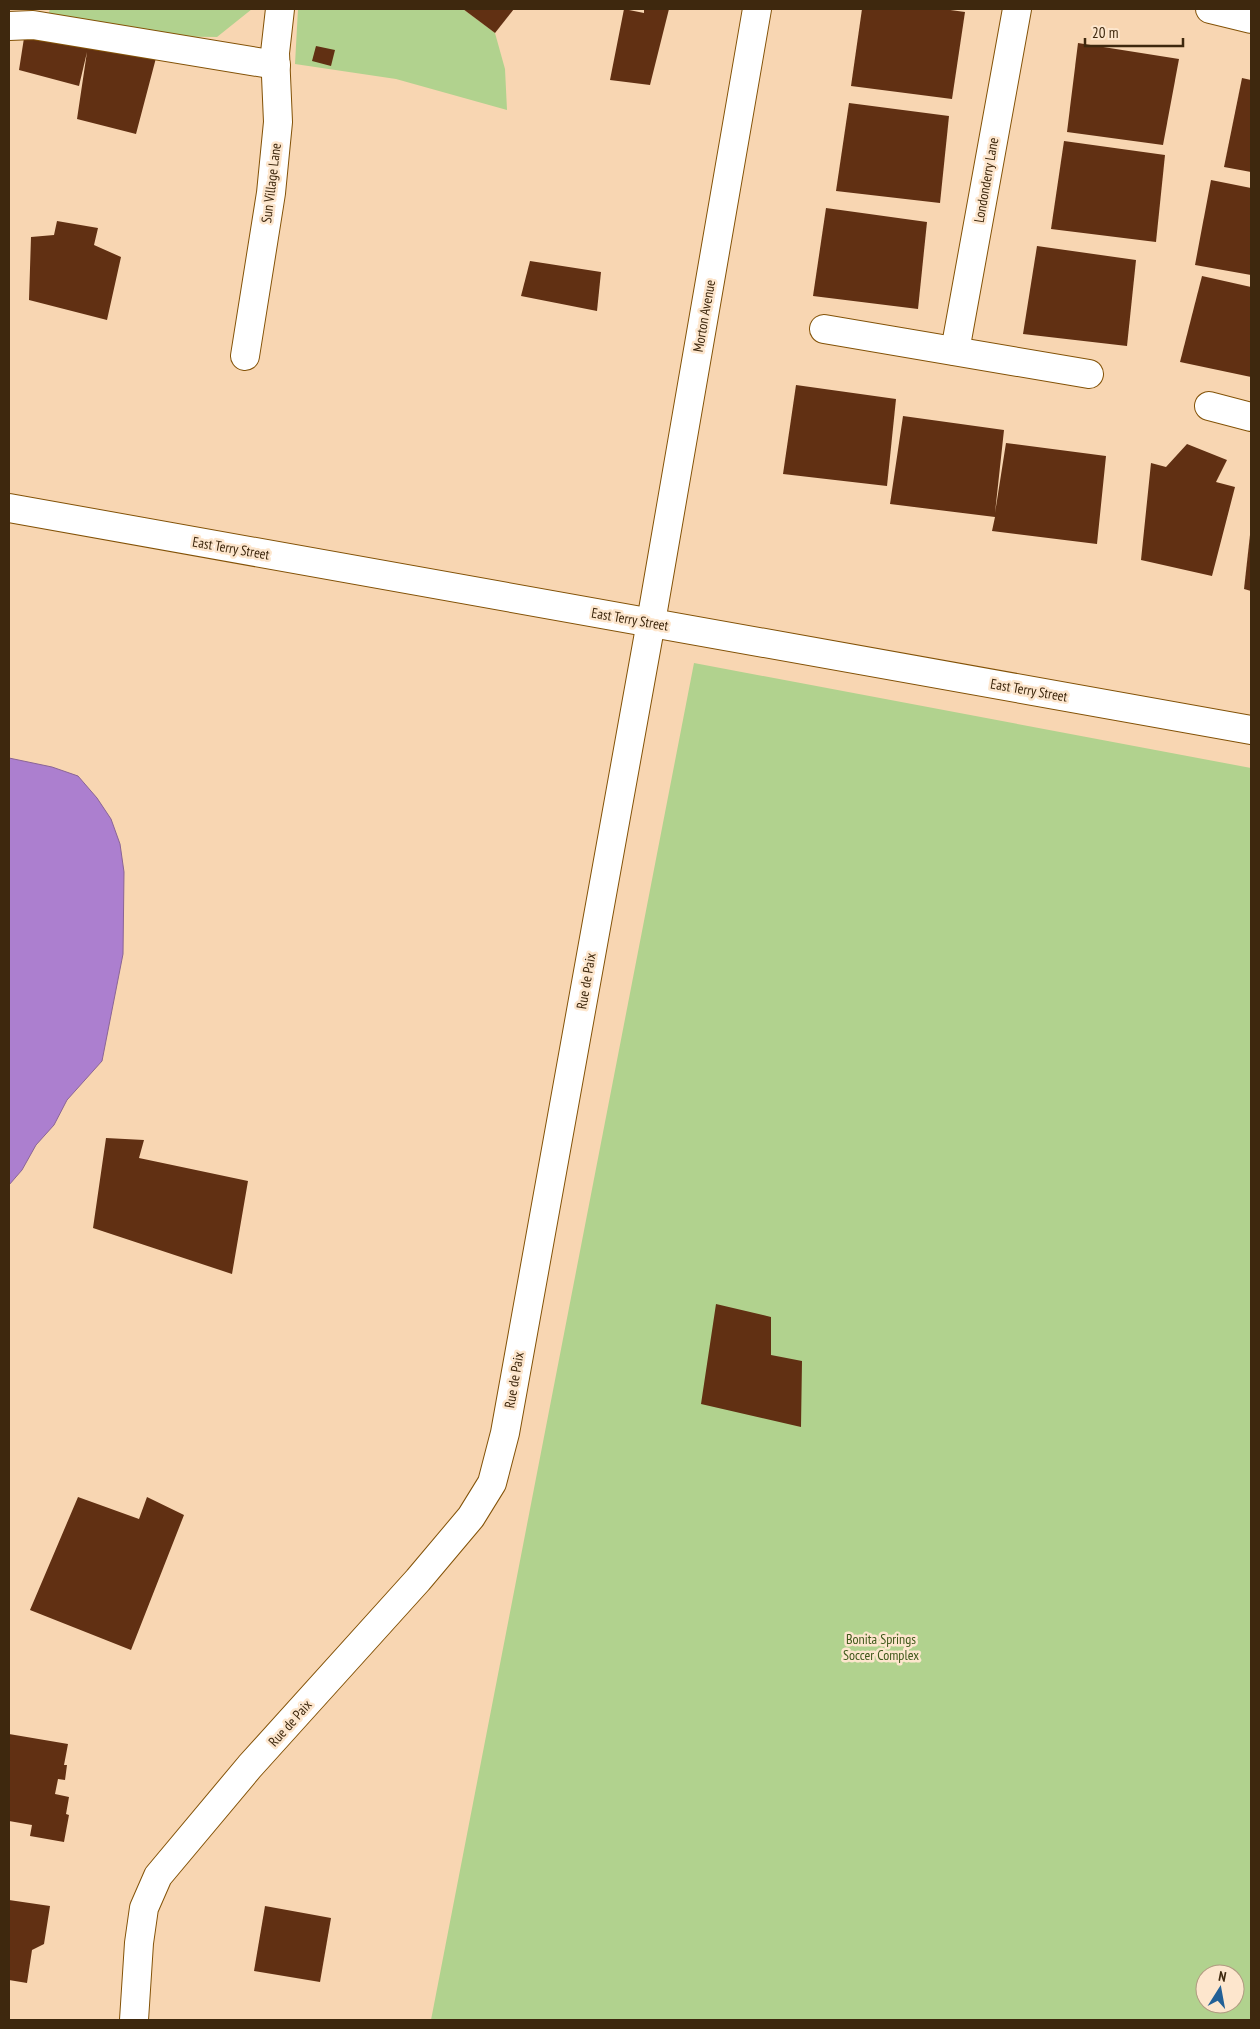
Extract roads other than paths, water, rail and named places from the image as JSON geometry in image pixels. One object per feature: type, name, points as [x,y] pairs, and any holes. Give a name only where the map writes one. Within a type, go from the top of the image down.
[{"type":"street","name":"Sun Village Lane","points":[[245,356],[272,193],[278,122],[275,53],[280,9]]},
{"type":"street","name":"Morton Avenue","points":[[650,622],[757,9]]},
{"type":"street","name":"Londonderry Lane","points":[[954,351],[1017,9]]},
{"type":"street","points":[[9,26],[33,25],[276,66]]},
{"type":"street","points":[[824,329],[1089,374]]},
{"type":"street","points":[[1210,406],[1251,417]]},
{"type":"street","name":"East Terry Street","points":[[9,508],[1251,730]]},
{"type":"street","name":"Rue de Paix","points":[[134,2020],[139,1943],[144,1908],[158,1876],[250,1766],[418,1580],[471,1517],[492,1483],[505,1433],[650,622]]},
{"type":"park label","name":"Bonita Springs Soccer Complex","points":[[881,1648]]}]
